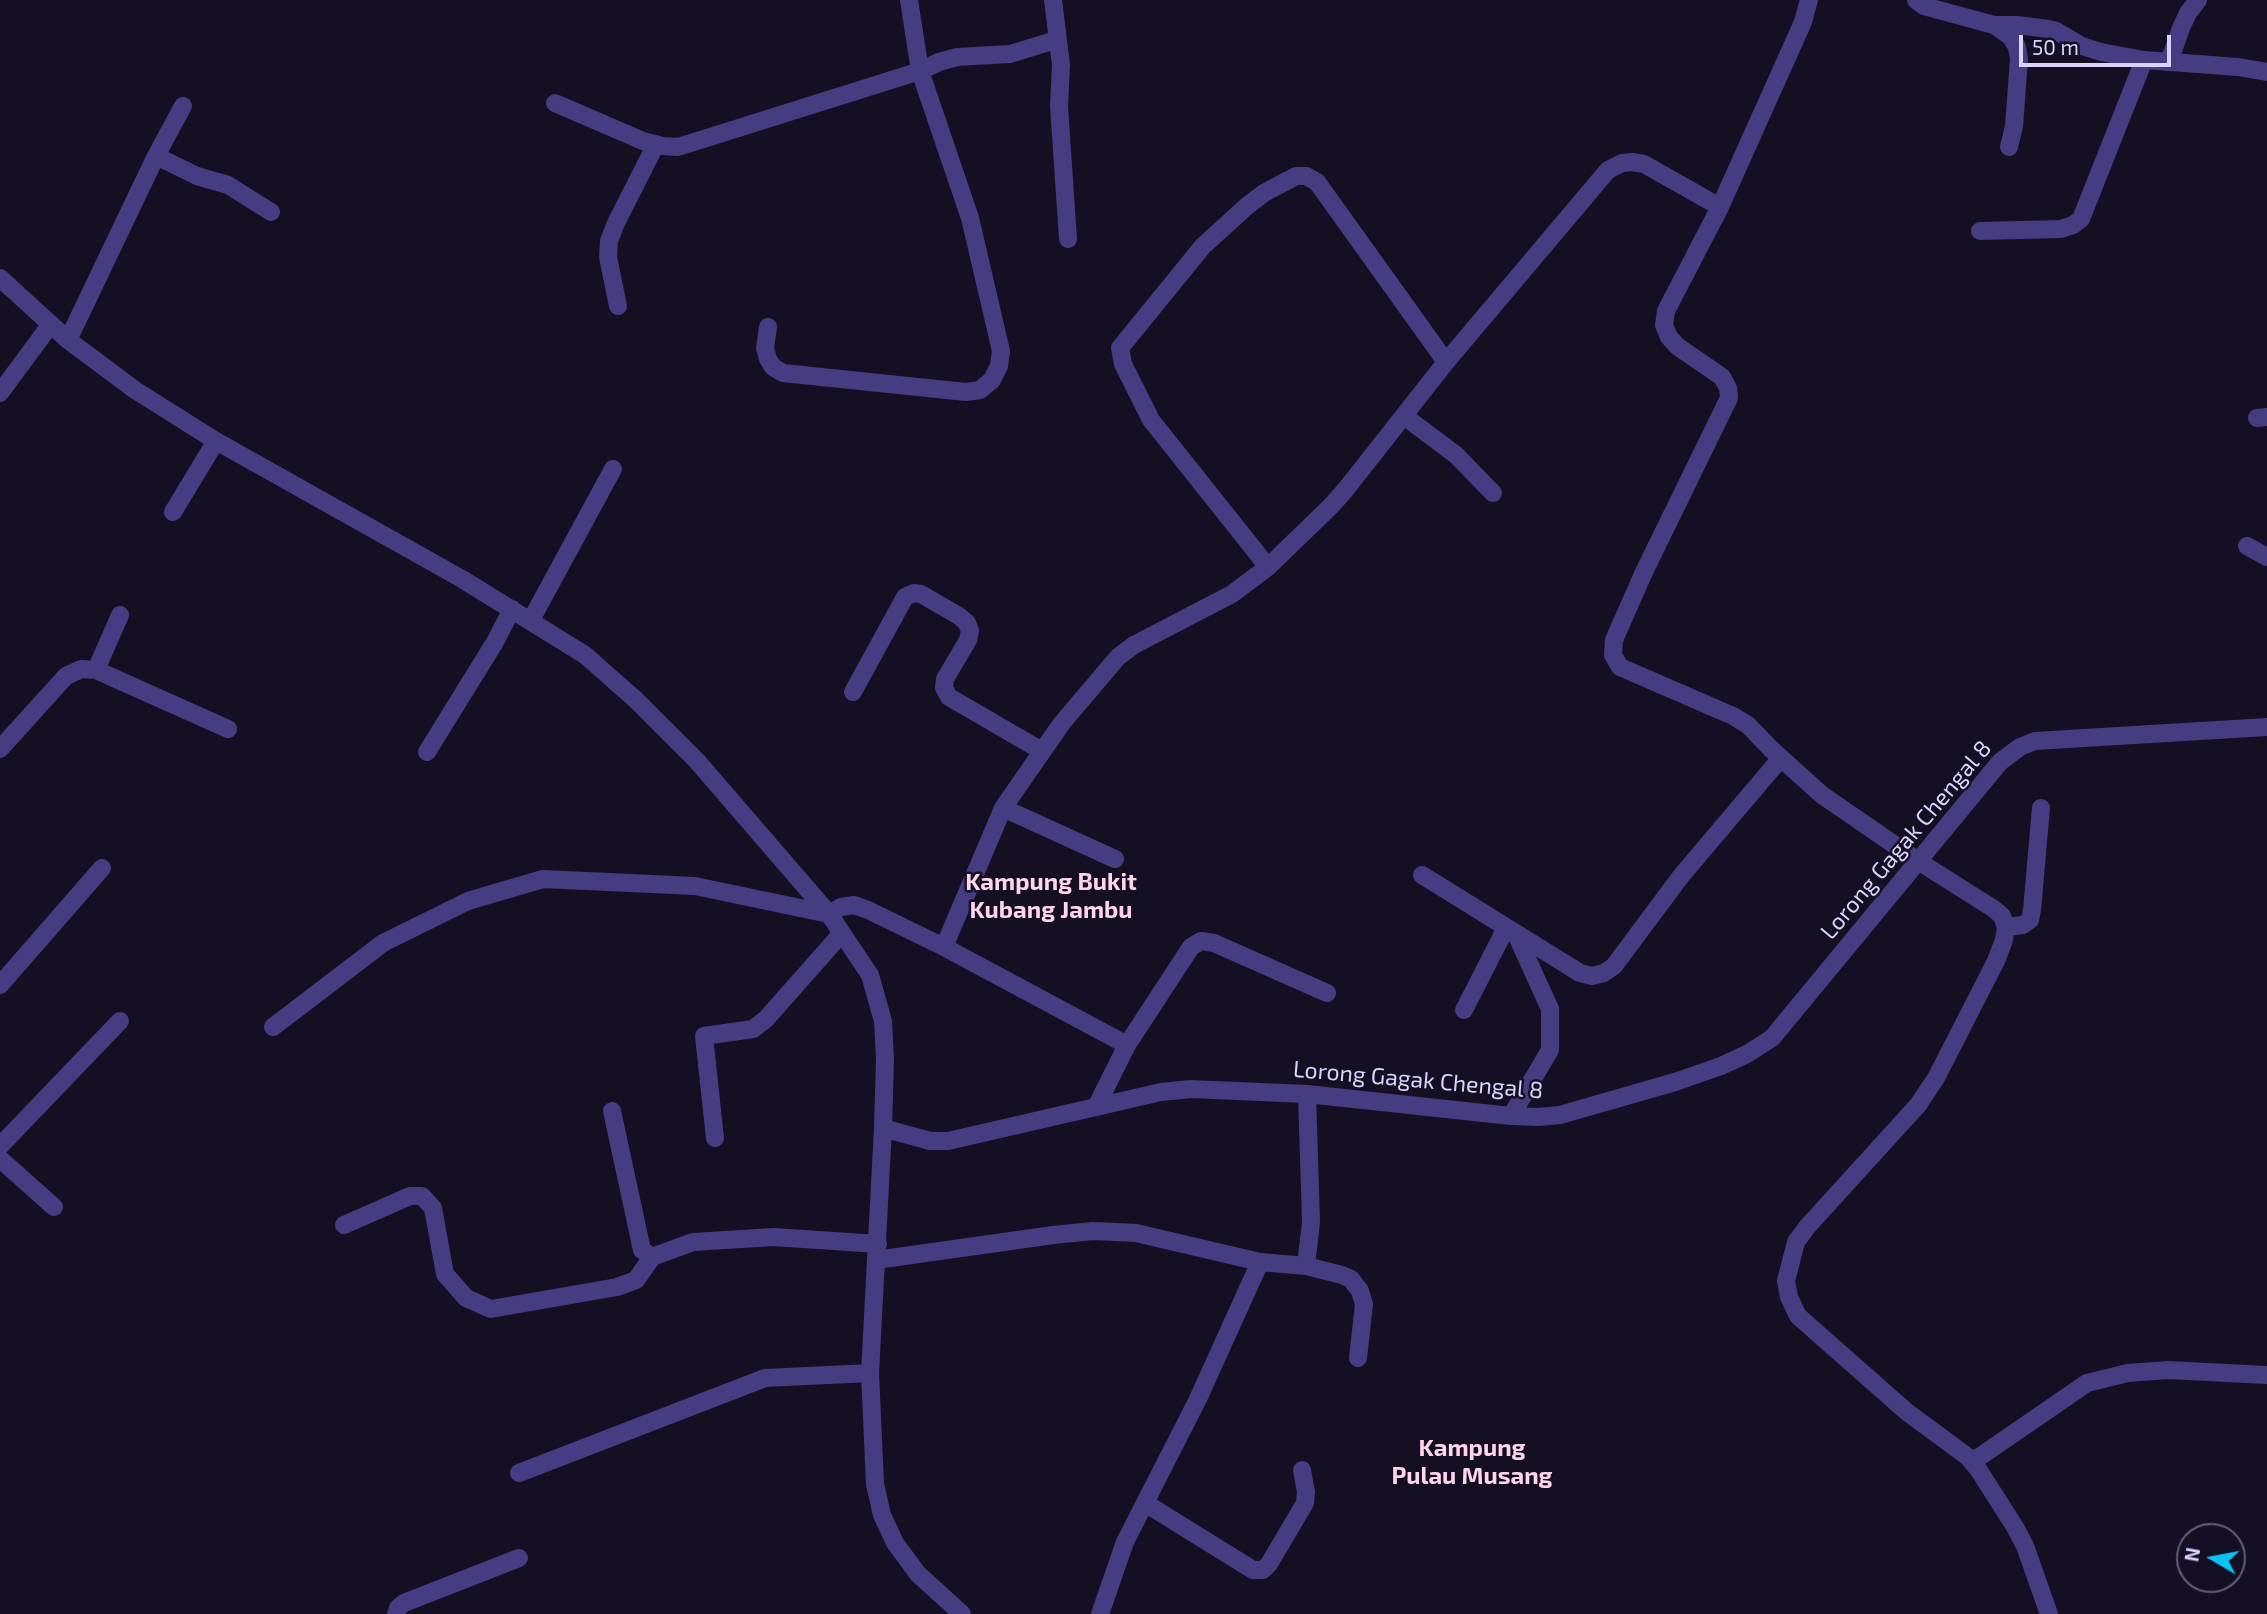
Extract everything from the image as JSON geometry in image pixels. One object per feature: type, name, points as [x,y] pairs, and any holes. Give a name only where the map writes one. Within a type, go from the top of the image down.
[{"type":"street","points":[[768,327],[765,348],[768,359],[773,367],[783,373],[966,392],[979,390],[992,380],[999,366],[1001,351],[970,218],[920,71],[909,0]]},
{"type":"street","points":[[1053,0],[1061,65],[1059,106],[1068,239]]},
{"type":"street","points":[[1809,0],[1803,22],[1720,207],[1666,311],[1664,325],[1669,337],[1677,346],[1723,377],[1729,398],[1644,572],[1614,640],[1613,655],[1620,667],[1631,673],[1748,725],[1822,795],[2002,916],[2006,927],[1996,961],[1936,1078],[1917,1105],[1801,1235],[1796,1242],[1786,1280],[1789,1297],[1798,1316],[1907,1412],[1972,1462],[2025,1546],[2049,1614]]},
{"type":"street","points":[[1916,0],[1924,6],[1994,25],[2048,29],[2101,52],[2144,60],[2238,67],[2267,72]]},
{"type":"street","points":[[2169,62],[2181,28],[2198,0]]},
{"type":"street","points":[[1994,25],[2011,37],[2017,47],[2019,59],[2014,126],[2009,147]]},
{"type":"street","points":[[555,103],[656,144],[678,147],[920,71],[939,62],[957,57],[1010,54],[1056,40]]},
{"type":"street","points":[[1980,232],[2061,229],[2081,219],[2144,60]]},
{"type":"street","points":[[68,340],[156,156],[183,106]]},
{"type":"street","points":[[618,306],[608,257],[609,241],[656,144]]},
{"type":"street","points":[[156,156],[197,176],[228,186],[271,212]]},
{"type":"street","points":[[944,947],[1003,808],[1062,723],[1118,657],[1134,645],[1232,594],[1268,567],[1346,489],[1446,362],[1608,170],[1622,163],[1644,164],[1720,207]]},
{"type":"street","points":[[1268,567],[1151,420],[1123,363],[1120,348],[1203,246],[1264,193],[1296,176],[1306,176],[1317,182],[1446,362]]},
{"type":"street","points":[[0,278],[68,340],[135,390],[216,441],[531,620],[585,655],[636,699],[696,761],[829,914],[870,975],[883,1021],[883,1128],[870,1373],[875,1484],[882,1515],[895,1543],[918,1574],[962,1614]]},
{"type":"street","points":[[0,393],[51,324]]},
{"type":"street","points":[[1404,416],[1456,455],[1493,493]]},
{"type":"street","points":[[173,512],[216,441]]},
{"type":"street","points":[[531,620],[613,469]]},
{"type":"street","points":[[2247,546],[2267,557]]},
{"type":"street","points":[[853,692],[905,597],[914,593],[921,594],[959,616],[967,623],[970,631],[968,640],[945,679],[944,688],[949,696],[1042,751]]},
{"type":"street","points":[[427,752],[495,642],[512,609]]},
{"type":"street","points":[[96,670],[120,615]]},
{"type":"street","points":[[0,749],[66,676],[81,669],[96,670],[228,729]]},
{"type":"street","name":"Lorong Gagak Chengal 8","points":[[883,1128],[930,1140],[948,1141],[1161,1092],[1191,1089],[1307,1094],[1539,1117],[1560,1115],[1675,1082],[1748,1054],[1772,1038],[1927,867],[2000,762],[2020,747],[2035,741],[2267,727]]},
{"type":"street","points":[[1422,875],[1580,973],[1592,976],[1604,973],[1614,966],[1681,876],[1781,758]]},
{"type":"street","points":[[1003,808],[1115,859]]},
{"type":"street","points":[[2006,927],[2023,925],[2029,920],[2032,910],[2041,808]]},
{"type":"street","points":[[0,985],[102,868]]},
{"type":"street","points":[[274,1027],[383,943],[468,901],[543,879],[695,886],[829,914],[841,907],[855,905],[944,947],[1127,1045]]},
{"type":"street","points":[[1464,1010],[1511,931]]},
{"type":"street","points":[[1511,931],[1550,1009],[1550,1050],[1511,1116]]},
{"type":"street","points":[[715,1138],[704,1036],[753,1029],[760,1024],[842,933]]},
{"type":"street","points":[[1096,1107],[1127,1045],[1191,947],[1201,941],[1214,943],[1327,993]]},
{"type":"street","points":[[0,1146],[120,1021]]},
{"type":"street","points":[[1306,1266],[1311,1222],[1307,1094]]},
{"type":"street","points":[[612,1111],[642,1250],[652,1257]]},
{"type":"street","points":[[0,1159],[54,1208]]},
{"type":"street","points":[[344,1225],[410,1196],[422,1196],[433,1208],[445,1274],[466,1298],[491,1309],[617,1287],[636,1280],[652,1257],[693,1242],[774,1237],[877,1252],[1093,1231],[1136,1233],[1260,1262],[1306,1266],[1351,1279],[1360,1291],[1364,1304],[1358,1358]]},
{"type":"street","points":[[1100,1614],[1125,1542],[1198,1399],[1260,1262]]},
{"type":"street","points":[[1972,1462],[2087,1383],[2128,1373],[2168,1370],[2267,1375]]},
{"type":"street","points":[[519,1473],[765,1378],[870,1373]]},
{"type":"street","points":[[1145,1503],[1253,1570],[1262,1570],[1269,1564],[1305,1503],[1302,1470]]},
{"type":"street","points":[[396,1614],[404,1602],[519,1558]]},
{"type":"district","name":"Kampung Bukit Kubang Jambu","points":[[1051,896]]},
{"type":"district","name":"Kampung Pulau Musang","points":[[1472,1462]]}]
